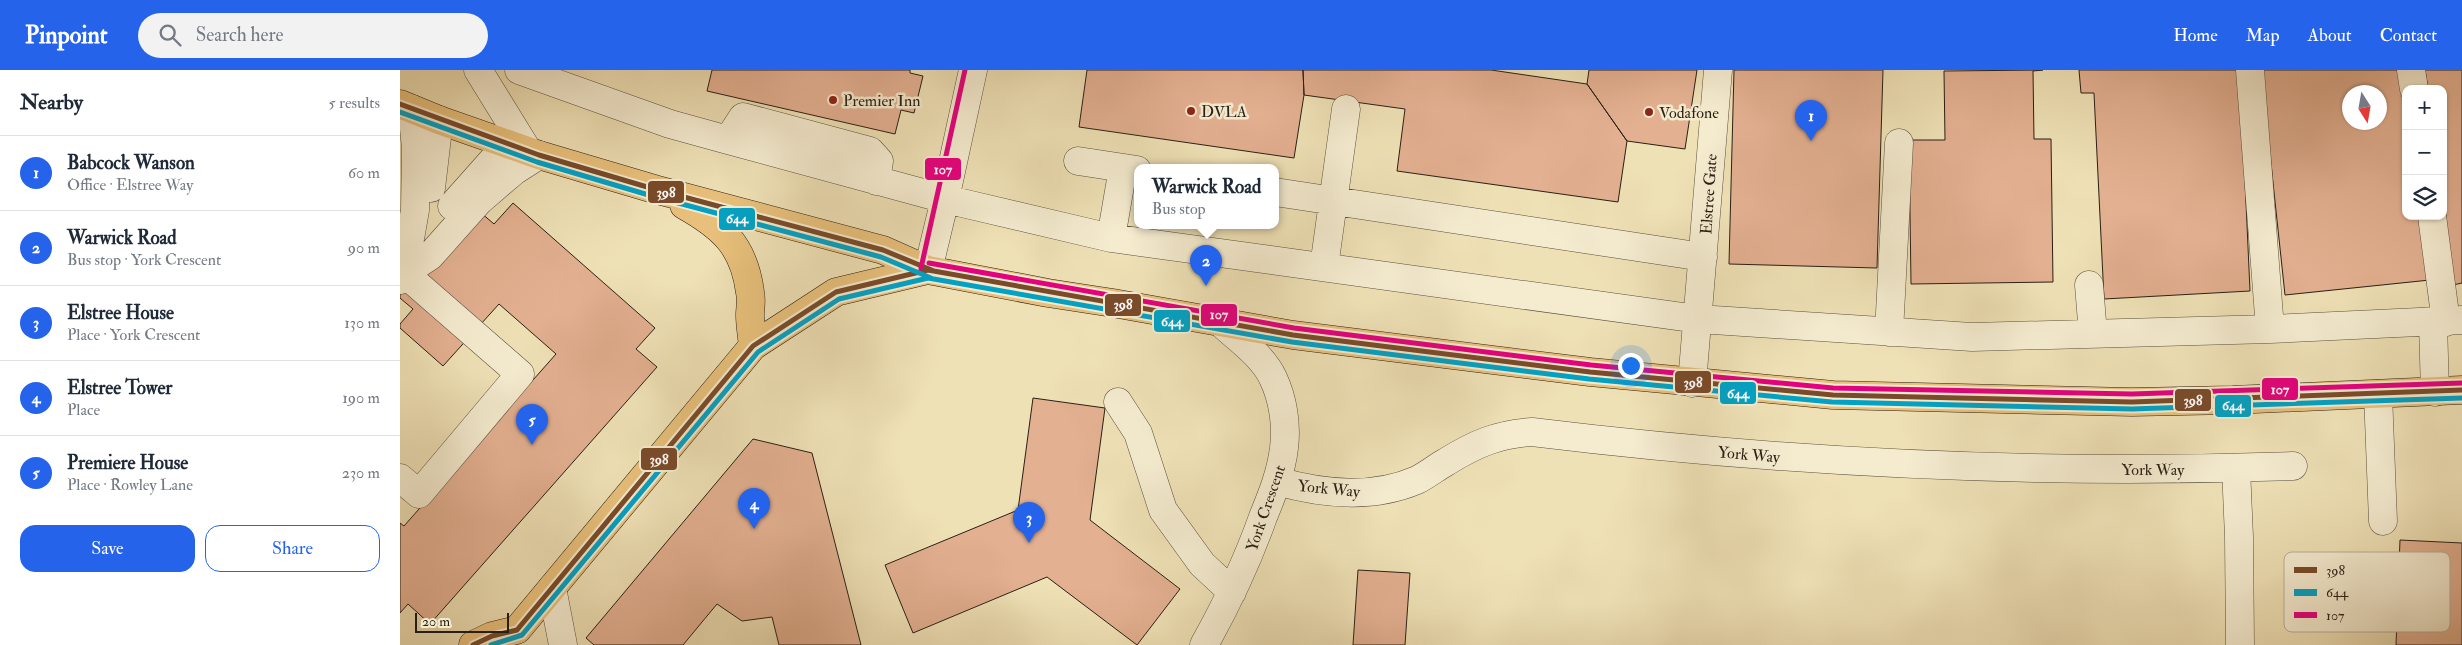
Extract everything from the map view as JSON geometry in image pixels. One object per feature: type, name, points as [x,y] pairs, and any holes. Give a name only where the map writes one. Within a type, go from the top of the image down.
[{"type":"main road","points":[[406,106],[439,120],[525,149],[654,189],[883,250],[928,270],[1048,293],[1113,302],[1259,329],[1590,372],[1692,383],[1833,394],[2033,401],[2233,400],[2462,390]]},
{"type":"main road","points":[[654,189],[705,216],[724,232],[737,247],[751,293],[750,317],[753,346]]},
{"type":"main road","points":[[473,645],[492,636],[515,638],[552,588],[753,346],[836,292],[928,270]]},
{"type":"street","points":[[478,70],[525,149]]},
{"type":"street","points":[[519,70],[670,124],[728,140],[743,118],[861,149],[870,152],[879,160],[876,181],[945,200],[1111,238],[1698,319],[1972,337],[2447,322]]},
{"type":"street","points":[[928,270],[973,70]]},
{"type":"street","name":"Elstree Gate","points":[[1692,383],[1718,70]]},
{"type":"street","points":[[2250,70],[2270,329]]},
{"type":"street","points":[[2412,70],[2414,85]]},
{"type":"street","points":[[402,276],[415,210],[416,148],[406,106]]},
{"type":"street","points":[[1324,268],[1346,109]]},
{"type":"street","points":[[439,120],[425,234],[525,149]]},
{"type":"street","points":[[1889,332],[1899,143]]},
{"type":"street","points":[[402,276],[430,256],[479,201],[514,171],[525,149]]},
{"type":"street","points":[[1078,161],[1130,169],[1111,238]]},
{"type":"street","points":[[1279,193],[1703,257]]},
{"type":"street","points":[[2433,220],[2447,322],[2435,392]]},
{"type":"street","points":[[400,478],[419,494],[520,374],[402,276]]},
{"type":"street","points":[[2089,285],[2093,334]]},
{"type":"street","name":"York Crescent","points":[[1204,645],[1250,553],[1277,481],[1284,448],[1285,422],[1281,400],[1272,376],[1254,354],[1221,323]]},
{"type":"street","points":[[2378,394],[2383,520]]},
{"type":"street","points":[[1118,402],[1138,433],[1163,510],[1202,564],[1232,592]]},
{"type":"street","name":"York Way","points":[[1277,481],[1320,490],[1374,492],[1416,480],[1480,443],[1507,433],[1532,432],[1733,453],[1885,464],[2078,469],[2293,466]]},
{"type":"street","points":[[2236,468],[2240,645]]},
{"type":"street","points":[[552,588],[563,645]]},
{"type":"building","name":"Premier Inn","points":[[712,70],[910,70],[910,73],[923,76],[914,113],[901,110],[895,134],[707,91]]},
{"type":"building","name":"DVLA","points":[[1087,70],[1303,70],[1304,95],[1294,158],[1079,127]]},
{"type":"building","points":[[1303,70],[1491,70],[1587,84],[1627,141],[1618,202],[1397,171],[1405,109],[1304,95]]},
{"type":"building","name":"Vodafone","points":[[1589,70],[1697,70],[1685,149],[1627,141],[1587,84]]},
{"type":"building","points":[[1734,70],[1883,70],[1877,268],[1729,264]]},
{"type":"building","points":[[2043,70],[2033,71],[2034,139],[2051,139],[2053,282],[1911,284],[1909,140],[1945,140],[1944,71]]},
{"type":"building","points":[[2079,70],[2240,70],[2250,291],[2104,299],[2094,93],[2081,93]]},
{"type":"building","points":[[2261,70],[2400,70],[2402,89],[2402,220],[2423,220],[2430,280],[2285,295]]},
{"type":"building","points":[[2425,70],[2462,70],[2462,283],[2453,285],[2444,220],[2447,220],[2447,85],[2427,85]]},
{"type":"building","points":[[513,203],[655,328],[636,349],[657,367],[430,624],[408,604],[400,613],[400,523],[404,526],[556,354],[499,304],[443,366],[400,328],[400,324],[413,309],[400,298],[400,288],[473,206],[494,224]]},
{"type":"building","points":[[1033,398],[1105,408],[1090,520],[1180,589],[1137,645],[1047,577],[913,633],[885,565],[1018,510]]},
{"type":"building","points":[[753,439],[812,453],[861,645],[779,645],[772,617],[742,621],[717,604],[683,645],[594,645],[586,638]]},
{"type":"building","points":[[2400,540],[2462,543],[2462,645],[2396,645],[2396,632],[2450,632],[2450,552],[2400,552]]},
{"type":"building","points":[[1358,570],[1410,573],[1405,645],[1353,645]]},
{"type":"transit line","name":"107","points":[[921,268],[965,70]]},
{"type":"transit line","name":"398","points":[[400,104],[539,155],[654,189],[883,250],[934,271]]},
{"type":"transit line","name":"644","points":[[400,112],[537,162],[652,196],[881,257],[931,278]]},
{"type":"transit line","name":"107","points":[[929,263],[1294,328],[1591,365],[1833,388],[2132,394],[2462,383]]},
{"type":"transit line","name":"398","points":[[473,645],[492,636],[517,630],[753,346],[836,292],[928,270],[1293,335],[1590,372],[1833,395],[2132,402],[2462,390]]},
{"type":"transit line","name":"644","points":[[491,645],[522,635],[758,352],[839,299],[928,278],[1292,342],[1589,379],[1832,402],[2132,409],[2462,398]]},
{"type":"place","name":"Premier Inn","points":[[833,100]]},
{"type":"place","name":"DVLA","points":[[1191,111]]},
{"type":"place","name":"Vodafone","points":[[1649,112]]},
{"type":"place","name":"Babcock Wanson","points":[[1811,141]]},
{"type":"place","name":"Warwick Road","points":[[1206,286]]},
{"type":"place","name":"Premiere House","points":[[532,445]]},
{"type":"place","name":"Elstree Tower","points":[[754,529]]},
{"type":"place","name":"Elstree House","points":[[1029,543]]}]
